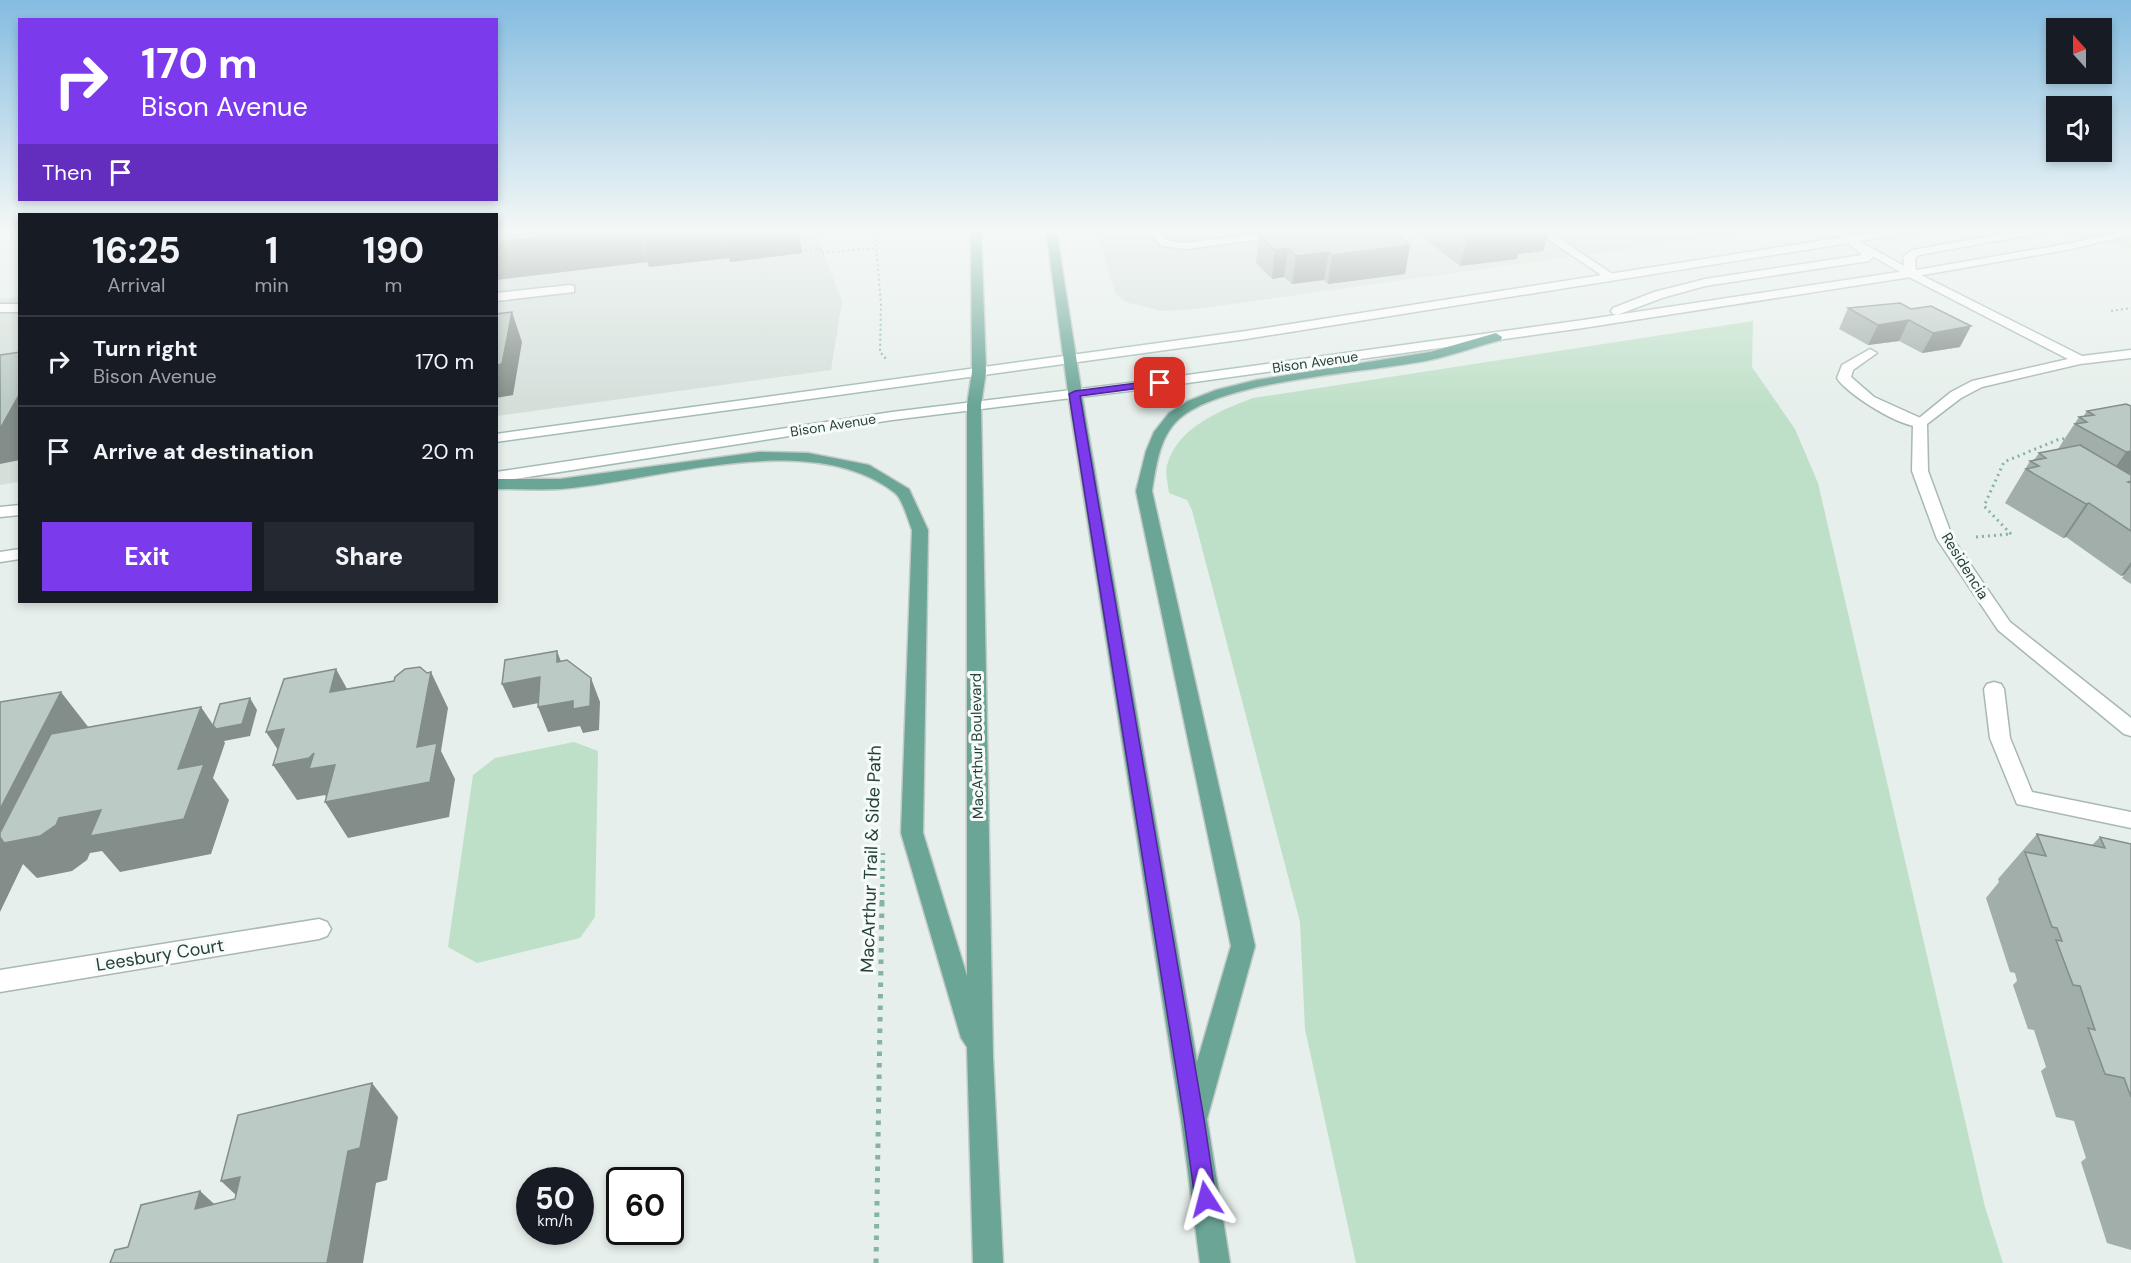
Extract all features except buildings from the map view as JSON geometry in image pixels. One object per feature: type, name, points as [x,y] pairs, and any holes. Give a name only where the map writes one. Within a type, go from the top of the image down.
[{"type":"main road","name":"MacArthur Boulevard","points":[[977,288],[978,372],[974,405],[980,1057],[988,1263]]},
{"type":"main road","points":[[1061,288],[1075,394],[1194,1119],[1215,1263]]},
{"type":"main road","points":[[498,438],[1071,359],[1548,288]]},
{"type":"main road","points":[[1583,324],[1683,288]]},
{"type":"main road","name":"Bison Avenue","points":[[498,477],[892,416],[1075,394],[1496,337],[1820,288]]},
{"type":"main road","points":[[1938,288],[2080,360]]},
{"type":"main road","points":[[498,297],[570,289]]},
{"type":"main road","points":[[0,308],[18,308]]},
{"type":"main road","points":[[1194,1119],[1243,946],[1144,491],[1153,448],[1174,416],[1194,403],[1217,394],[1432,355],[1496,337]]},
{"type":"main road","points":[[1870,352],[1846,368],[1844,378],[1855,392],[1880,406],[1920,423],[1956,395],[1977,384],[2080,360],[2131,354]]},
{"type":"main road","name":"Residencia","points":[[1920,423],[1920,471],[1945,539],[2004,626],[2131,729]]},
{"type":"main road","points":[[498,484],[560,484],[759,456],[808,457],[864,468],[904,492],[920,530],[912,833],[980,1057]]},
{"type":"main road","points":[[0,512],[18,510]]},
{"type":"main road","points":[[0,557],[18,554]]},
{"type":"main road","points":[[1994,689],[2000,738],[2024,798],[2131,820]]},
{"type":"main road","name":"Leesbury Court","points":[[0,981],[319,929]]},
{"type":"path","points":[[880,288],[880,352],[890,363]]},
{"type":"path","points":[[2111,311],[2131,309]]},
{"type":"path","points":[[2011,534],[1984,506],[2004,462],[2057,440],[2078,436]]},
{"type":"path","name":"MacArthur Trail & Side Path","points":[[876,1263],[883,850]]},
{"type":"shaded area","points":[[498,288],[837,288],[842,301],[831,370],[498,416]]},
{"type":"shaded area","points":[[1113,288],[1347,288],[1196,309],[1163,311],[1125,302],[1115,293]]},
{"type":"shaded area","points":[[18,297],[18,482],[0,485],[0,299]]},
{"type":"green space","points":[[1753,321],[1752,367],[1795,429],[1818,483],[1985,1207],[2003,1263],[1356,1263],[1305,1029],[1300,922],[1192,510],[1187,500],[1169,493],[1166,468],[1172,452],[1180,440],[1201,422],[1253,398]]},
{"type":"green space","points":[[574,742],[598,751],[595,917],[580,938],[477,963],[448,947],[473,775],[495,758]]},
{"type":"route","points":[[1160,383],[1075,394],[1206,1199]]}]
